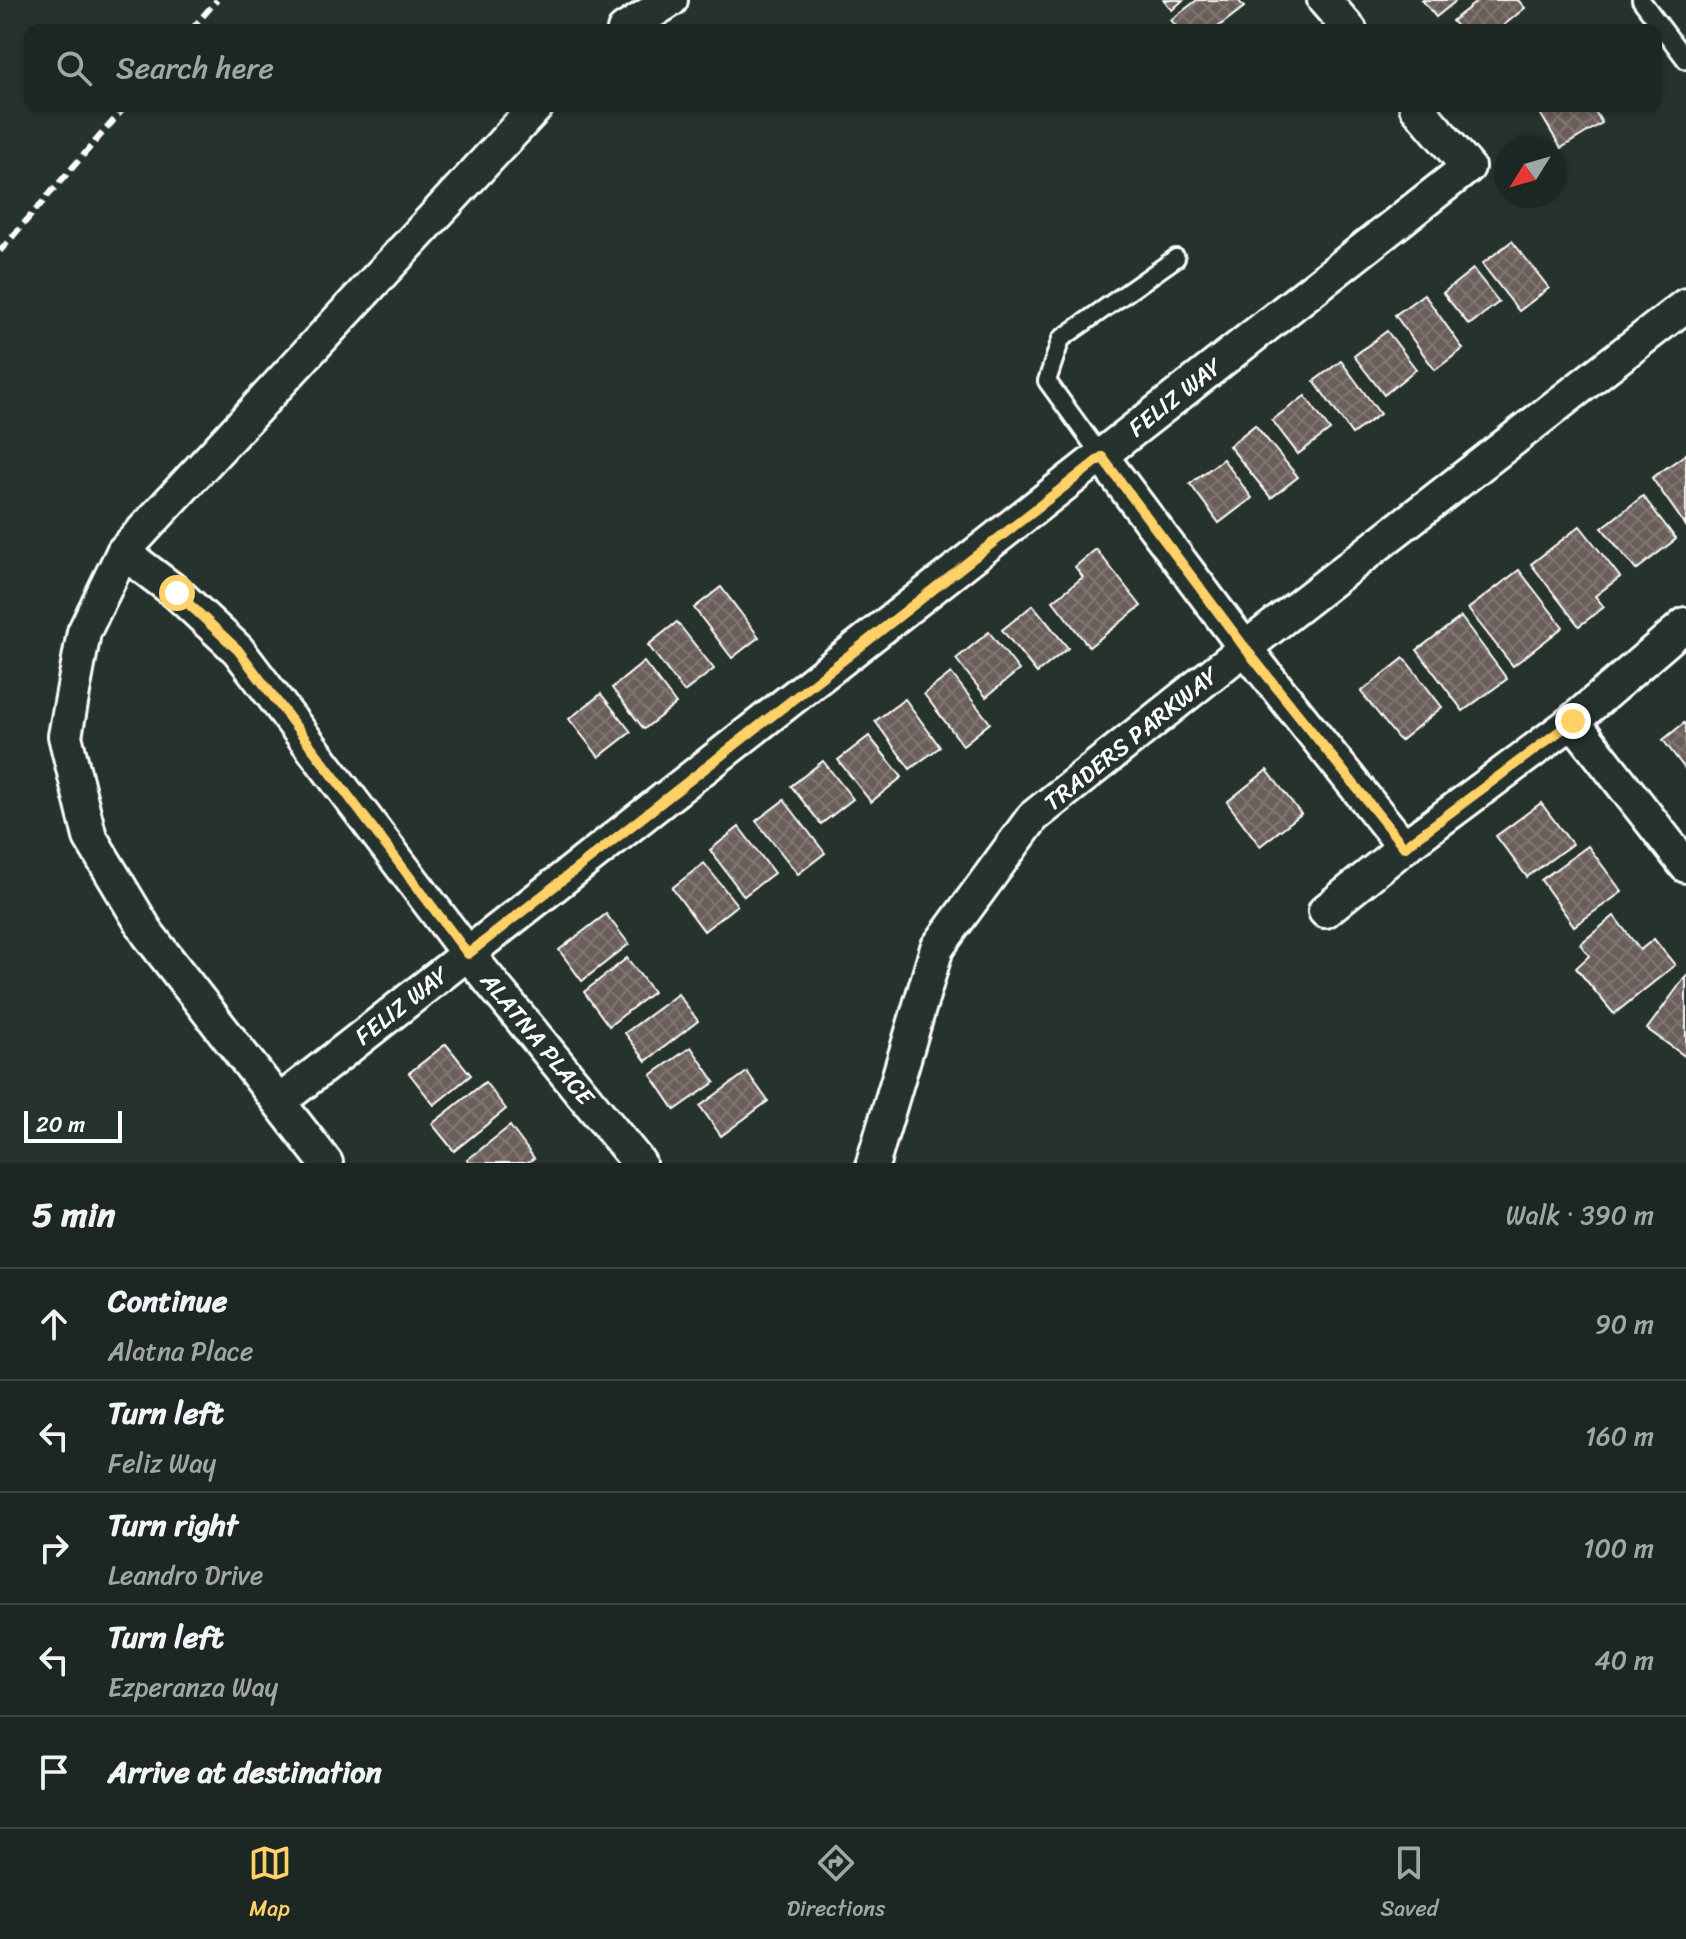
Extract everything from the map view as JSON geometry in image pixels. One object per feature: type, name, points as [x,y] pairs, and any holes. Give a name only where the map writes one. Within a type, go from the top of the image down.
[{"type":"street","points":[[633,24],[671,0]]},
{"type":"street","points":[[1324,0],[1345,24]]},
{"type":"street","points":[[326,1163],[148,934],[90,837],[65,736],[84,632],[123,552],[531,112]]},
{"type":"street","name":"FELIZ WAY","points":[[279,1102],[1468,167],[1421,112]]},
{"type":"street","name":"TRADERS PARKWAY","points":[[873,1163],[937,948],[1033,817],[1686,305]]},
{"type":"street","points":[[1102,457],[1245,648],[1404,847]]},
{"type":"street","name":"ALATNA PLACE","points":[[123,552],[177,593],[238,650],[468,954],[639,1163]]},
{"type":"street","points":[[1325,911],[1404,847],[1573,721],[1686,624]]},
{"type":"street","points":[[1573,721],[1686,866]]},
{"type":"lane","points":[[1641,0],[1659,24]]},
{"type":"lane","points":[[1662,28],[1686,60]]},
{"type":"lane","points":[[1102,457],[1047,381],[1061,339],[1176,258]]},
{"type":"building","points":[[1164,0],[1183,0],[1172,10]]},
{"type":"building","points":[[1197,0],[1238,0],[1244,7],[1222,24],[1174,24],[1171,20]]},
{"type":"building","points":[[1422,0],[1457,0],[1436,17]]},
{"type":"building","points":[[1479,0],[1518,0],[1525,8],[1505,24],[1455,24],[1452,21]]},
{"type":"building","points":[[1542,112],[1596,112],[1602,123],[1566,145],[1566,136],[1554,136]]},
{"type":"building","points":[[1512,241],[1549,288],[1519,311],[1482,264]]},
{"type":"building","points":[[1473,269],[1499,302],[1469,325],[1443,293]]},
{"type":"building","points":[[1424,294],[1463,349],[1435,370],[1395,315]]},
{"type":"building","points":[[1387,331],[1416,369],[1384,395],[1354,356]]},
{"type":"building","points":[[1341,361],[1380,414],[1352,434],[1314,381]]},
{"type":"building","points":[[1305,396],[1330,430],[1298,454],[1272,420]]},
{"type":"building","points":[[1255,425],[1298,477],[1271,498],[1229,446]]},
{"type":"building","points":[[1686,454],[1686,526],[1652,478]]},
{"type":"building","points":[[1223,459],[1252,498],[1219,523],[1190,484]]},
{"type":"building","points":[[1643,496],[1676,539],[1636,570],[1602,528]]},
{"type":"building","points":[[1580,526],[1620,577],[1595,596],[1604,607],[1579,626],[1531,564]]},
{"type":"building","points":[[1096,549],[1141,606],[1089,647],[1053,601],[1083,577],[1075,567]]},
{"type":"building","points":[[1519,570],[1563,627],[1513,666],[1468,609]]},
{"type":"building","points":[[721,587],[759,637],[732,658],[694,608]]},
{"type":"building","points":[[1033,605],[1068,648],[1037,673],[1002,630]]},
{"type":"building","points":[[1461,617],[1507,679],[1463,711],[1417,650]]},
{"type":"building","points":[[677,622],[714,669],[684,692],[648,645]]},
{"type":"building","points":[[989,632],[1019,670],[986,697],[956,659]]},
{"type":"building","points":[[1404,658],[1442,707],[1400,741],[1361,692]]},
{"type":"building","points":[[644,662],[676,704],[644,729],[612,688]]},
{"type":"building","points":[[951,673],[990,723],[963,745],[924,694]]},
{"type":"building","points":[[601,694],[631,732],[599,757],[569,719]]},
{"type":"building","points":[[905,699],[940,747],[910,769],[875,721]]},
{"type":"building","points":[[1684,723],[1686,726],[1686,770],[1663,740]]},
{"type":"building","points":[[869,736],[902,777],[871,802],[838,760]]},
{"type":"building","points":[[823,761],[853,799],[821,824],[791,786]]},
{"type":"building","points":[[1267,770],[1301,814],[1260,846],[1227,802]]},
{"type":"building","points":[[784,800],[825,853],[798,874],[756,821]]},
{"type":"building","points":[[1541,803],[1572,844],[1527,877],[1496,836]]},
{"type":"building","points":[[739,827],[774,873],[744,896],[710,850]]},
{"type":"building","points":[[1588,846],[1622,892],[1574,926],[1541,880]]},
{"type":"building","points":[[704,863],[737,905],[704,931],[672,888]]},
{"type":"building","points":[[606,914],[629,944],[582,981],[559,950]]},
{"type":"building","points":[[1614,916],[1640,950],[1654,939],[1675,965],[1614,1014],[1576,968],[1589,956],[1580,944]]},
{"type":"building","points":[[627,958],[653,992],[609,1026],[584,992]]},
{"type":"building","points":[[1686,976],[1686,1057],[1647,1029]]},
{"type":"building","points":[[678,994],[698,1021],[646,1061],[625,1033]]},
{"type":"building","points":[[446,1044],[471,1075],[434,1105],[409,1073]]},
{"type":"building","points":[[691,1047],[715,1082],[675,1110],[651,1075]]},
{"type":"building","points":[[747,1072],[768,1101],[721,1136],[700,1106]]},
{"type":"building","points":[[485,1082],[506,1109],[454,1151],[432,1124]]},
{"type":"building","points":[[510,1126],[534,1158],[527,1163],[470,1163],[467,1160]]},
{"type":"railway","points":[[196,24],[217,0]]},
{"type":"railway","points":[[0,251],[121,112]]},
{"type":"route","points":[[177,593],[238,650],[468,954],[1102,457],[1245,648],[1404,847],[1573,721]]}]
